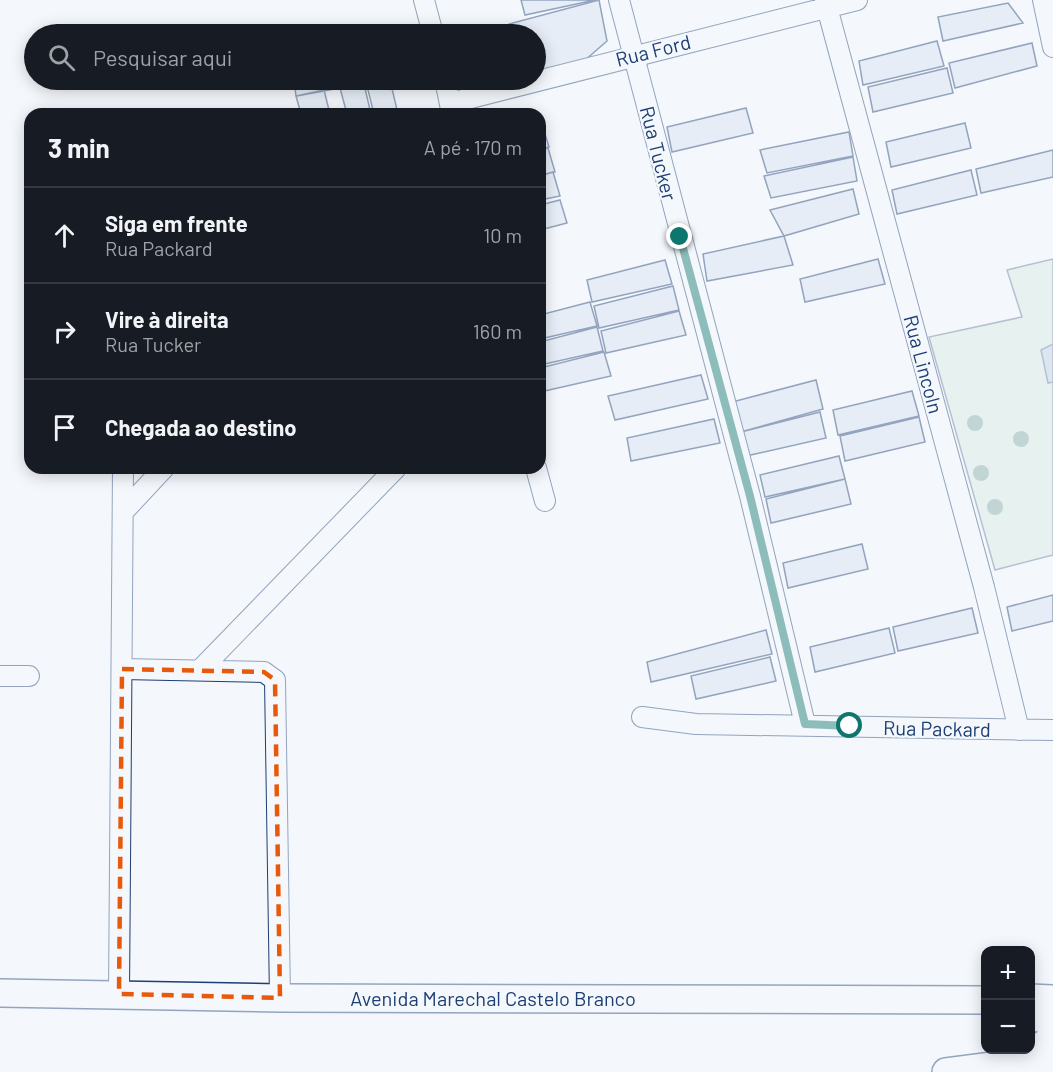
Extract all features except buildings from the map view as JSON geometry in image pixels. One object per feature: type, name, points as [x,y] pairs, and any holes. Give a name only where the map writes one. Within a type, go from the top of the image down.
[{"type":"street","points":[[424,0],[430,24]]},
{"type":"street","name":"Rua Tucker","points":[[619,0],[750,496],[805,724]]},
{"type":"street","name":"Rua Ford","points":[[546,81],[826,3],[857,0]]},
{"type":"street","points":[[1043,0],[1053,47]]},
{"type":"street","name":"Rua Lincoln","points":[[826,3],[984,587],[1019,730]]},
{"type":"street","points":[[447,90],[451,108]]},
{"type":"street","name":"Rua Ford","points":[[454,108],[515,90]]},
{"type":"street","points":[[119,994],[123,474]]},
{"type":"street","points":[[123,512],[158,474]]},
{"type":"street","points":[[201,669],[390,474]]},
{"type":"street","points":[[538,474],[545,501]]},
{"type":"street","points":[[122,669],[264,672],[275,680],[280,998]]},
{"type":"street","points":[[0,676],[29,676]]},
{"type":"street","name":"Rua Packard","points":[[642,717],[696,724],[805,724],[1053,730]]},
{"type":"street","name":"Avenida Marechal Castelo Branco","points":[[0,993],[280,998],[981,999]]},
{"type":"street","points":[[1035,998],[1053,999]]},
{"type":"street","points":[[1035,1017],[1053,1021]]},
{"type":"street","points":[[946,1072],[1014,1057],[1053,1039]]},
{"type":"street","points":[[1014,1057],[1053,1064]]},
{"type":"highlighted area","points":[[122,669],[264,672],[275,680],[280,998],[119,994]]},
{"type":"shaded area","points":[[1053,259],[1053,555],[995,570],[929,337],[1022,317],[1007,270]]},
{"type":"water","points":[[1053,344],[1053,382],[1048,383],[1041,350]]},
{"type":"route","points":[[680,237],[750,496],[805,724],[850,726]]}]
